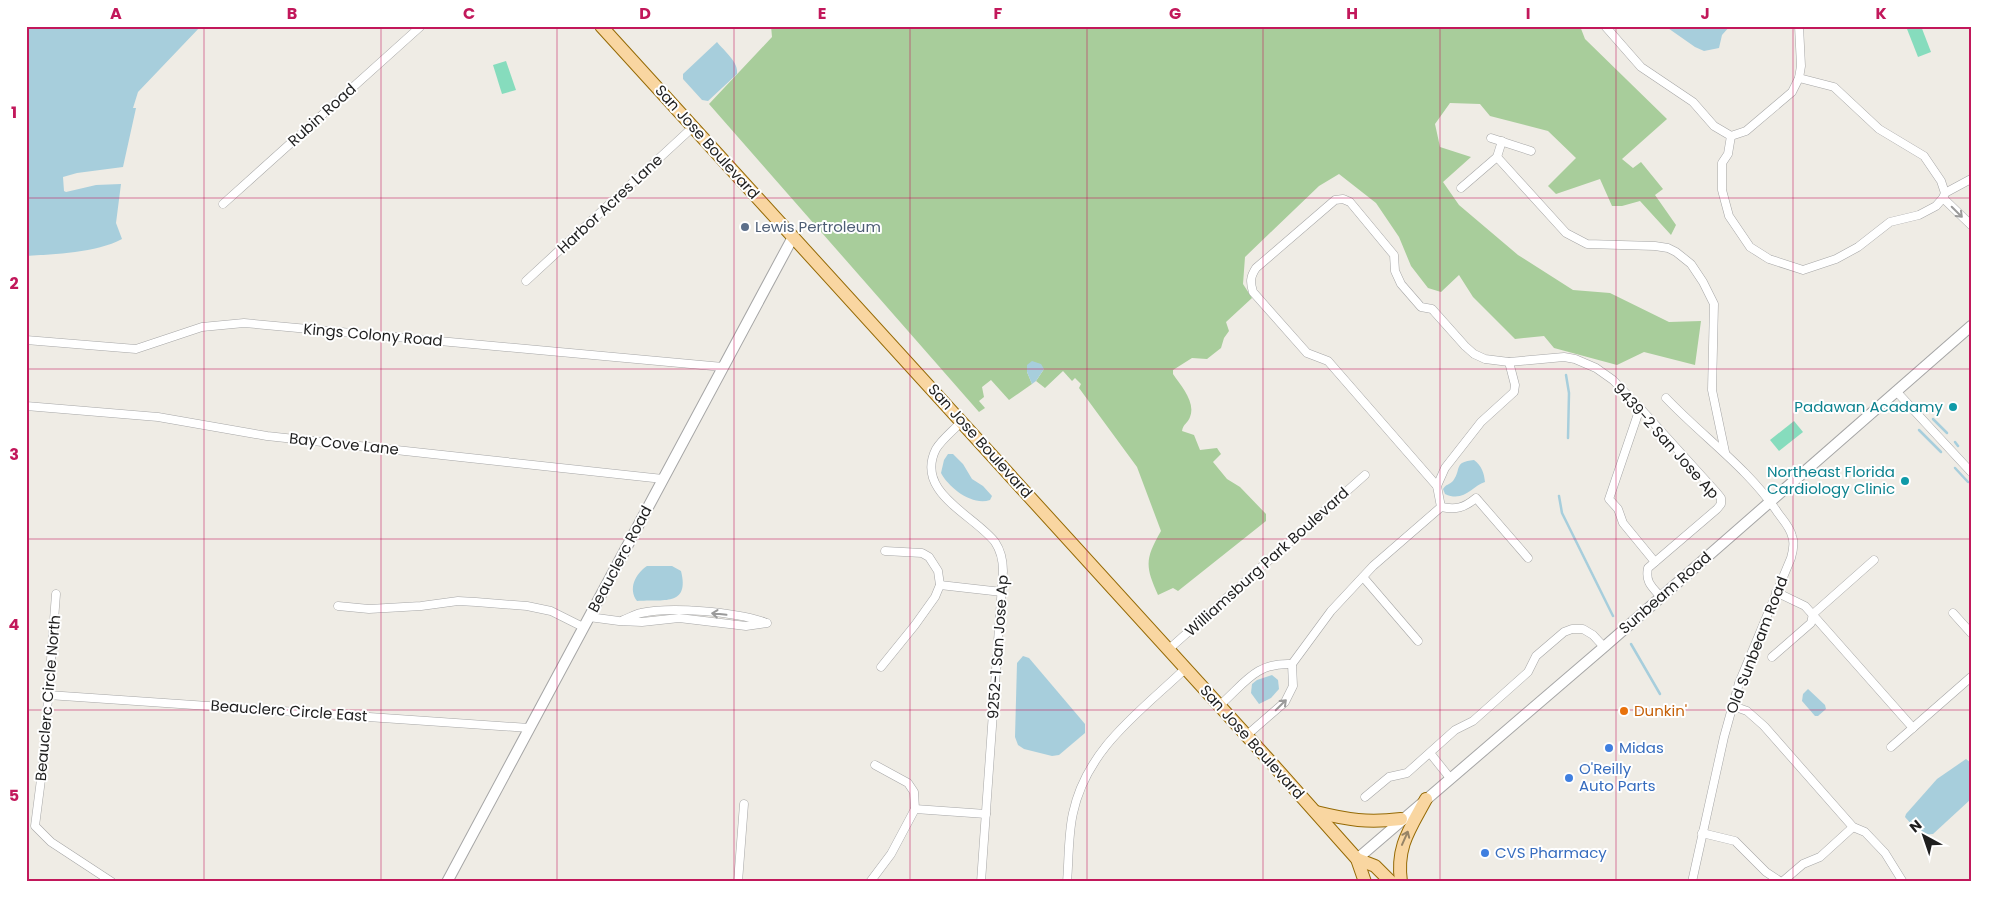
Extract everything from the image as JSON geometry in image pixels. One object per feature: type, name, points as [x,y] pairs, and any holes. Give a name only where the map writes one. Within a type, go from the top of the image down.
[{"type":"main road","name":"San Jose Boulevard","points":[[601,26],[1316,812],[1357,859],[1366,882]]},
{"type":"main road","points":[[1401,882],[1399,856],[1403,841],[1426,799]]},
{"type":"main road","points":[[1316,812],[1355,821],[1401,820]]},
{"type":"main road","name":"San Jose Boulevard","points":[[1357,859],[1376,866],[1390,882]]},
{"type":"street","name":"Rubin Road","points":[[223,204],[421,26]]},
{"type":"street","points":[[1605,26],[1641,67],[1693,102],[1714,126],[1730,136],[1746,132],[1792,92],[1799,78],[1801,66],[1799,26]]},
{"type":"street","points":[[1799,78],[1834,87],[1879,129],[1924,156],[1941,181],[1944,195],[1971,225]]},
{"type":"street","name":"Harbor Acres Lane","points":[[526,281],[693,127]]},
{"type":"street","points":[[1730,136],[1728,154],[1722,163],[1722,190],[1729,216],[1750,247],[1769,259],[1803,270],[1836,259],[1858,247],[1890,222],[1919,215],[1936,206],[1944,195],[1971,179]]},
{"type":"street","points":[[1491,138],[1531,151]]},
{"type":"street","points":[[1461,188],[1497,157],[1502,141]]},
{"type":"street","points":[[1497,157],[1566,232],[1587,244],[1668,248],[1691,264],[1714,304],[1712,390],[1725,452]]},
{"type":"street","name":"9439-2 San Jose Ap","points":[[1436,486],[1328,361],[1307,353],[1253,292],[1250,284],[1251,275],[1256,268],[1335,200],[1343,199],[1350,202],[1394,255],[1396,271],[1402,284],[1421,307],[1432,309],[1474,354],[1485,359],[1509,362],[1575,359],[1596,368],[1613,380],[1640,408],[1720,498],[1721,504],[1717,509],[1655,562]]},
{"type":"street","name":"Beauclerc Road","points":[[447,882],[793,237]]},
{"type":"street","name":"Kings Colony Road","points":[[26,340],[136,350],[202,327],[244,323],[723,367]]},
{"type":"street","name":"Sunbeam Road","points":[[1357,859],[1604,647],[1971,326]]},
{"type":"street","points":[[1441,507],[1436,486],[1445,468],[1481,422],[1514,392],[1515,386],[1509,362]]},
{"type":"street","points":[[1896,391],[1971,472]]},
{"type":"street","name":"Old Sunbeam Road","points":[[1666,398],[1725,452],[1770,501],[1788,526],[1793,540],[1791,558],[1751,653],[1733,706],[1724,737],[1692,882]]},
{"type":"street","name":"Bay Cove Lane","points":[[26,406],[158,417],[267,436],[663,479]]},
{"type":"street","points":[[1640,408],[1609,499],[1618,509],[1623,523],[1655,562],[1648,568],[1646,578],[1648,584],[1660,597]]},
{"type":"street","name":"9252-1 San Jose Ap","points":[[962,421],[939,444],[935,451],[931,473],[938,490],[995,543],[1003,560],[982,882]]},
{"type":"street","name":"Williamsburg Park Boulevard","points":[[1168,648],[1365,475]]},
{"type":"street","points":[[1441,507],[1452,510],[1462,508],[1476,498],[1528,558]]},
{"type":"street","points":[[1247,735],[1284,702],[1290,694],[1293,686],[1292,664],[1331,611],[1374,566],[1441,507]]},
{"type":"street","points":[[881,667],[915,625],[935,597],[940,585],[938,571],[929,556],[922,553],[885,550]]},
{"type":"street","points":[[1772,657],[1811,623],[1812,614],[1874,560]]},
{"type":"street","points":[[1363,577],[1418,640]]},
{"type":"street","points":[[940,585],[1002,592]]},
{"type":"street","points":[[1776,592],[1805,606],[1913,728]]},
{"type":"street","name":"Beauclerc Circle North","points":[[56,594],[35,826],[51,842],[112,882]]},
{"type":"street","points":[[338,606],[369,609],[421,606],[458,601],[527,606],[551,611],[583,627]]},
{"type":"street","points":[[589,617],[619,621],[679,618],[746,626],[767,623],[748,617],[678,610],[642,613],[619,621]]},
{"type":"street","points":[[696,620],[698,611]]},
{"type":"street","points":[[1953,613],[1971,633]]},
{"type":"street","points":[[1365,797],[1389,776],[1407,773],[1456,730],[1473,721],[1528,672],[1536,656],[1564,632],[1572,629],[1583,630],[1593,635],[1604,647]]},
{"type":"street","points":[[1220,705],[1257,671],[1277,663],[1292,664]]},
{"type":"street","points":[[1067,882],[1072,816],[1082,782],[1092,764],[1109,742],[1186,668]]},
{"type":"street","points":[[1891,747],[1971,677]]},
{"type":"street","name":"Beauclerc Circle East","points":[[48,695],[529,728]]},
{"type":"street","points":[[1733,706],[1747,711],[1764,726],[1853,827],[1865,832],[1884,853],[1902,882]]},
{"type":"street","points":[[1430,753],[1450,778]]},
{"type":"street","points":[[870,882],[891,854],[915,809],[914,792],[908,783],[875,764]]},
{"type":"street","points":[[738,882],[744,804]]},
{"type":"street","points":[[915,809],[986,814]]},
{"type":"street","points":[[1702,833],[1735,841],[1766,872],[1782,882],[1803,864],[1820,857],[1853,827]]},
{"type":"green space","points":[[771,26],[1580,26],[1585,39],[1667,119],[1622,159],[1633,168],[1641,162],[1663,189],[1655,195],[1676,225],[1671,235],[1640,201],[1622,206],[1612,206],[1600,179],[1556,194],[1548,186],[1576,158],[1548,131],[1490,116],[1480,104],[1450,103],[1435,124],[1440,147],[1471,157],[1443,182],[1459,205],[1518,255],[1573,290],[1610,293],[1669,322],[1701,321],[1695,365],[1644,352],[1617,365],[1554,348],[1544,336],[1515,339],[1473,297],[1459,275],[1441,292],[1428,288],[1411,266],[1399,237],[1376,203],[1339,174],[1319,186],[1245,257],[1243,284],[1252,298],[1226,322],[1229,331],[1224,338],[1221,348],[1207,359],[1192,358],[1173,370],[1173,374],[1187,394],[1191,406],[1190,417],[1182,431],[1194,435],[1200,450],[1217,448],[1221,454],[1213,462],[1227,479],[1240,487],[1266,514],[1266,521],[1178,591],[1173,588],[1158,595],[1151,577],[1149,563],[1152,549],[1161,531],[1137,467],[1079,388],[1081,384],[1075,378],[1072,381],[1063,371],[1045,388],[1036,381],[1044,369],[1027,372],[1032,384],[1009,400],[991,380],[982,387],[984,397],[979,401],[985,408],[979,412],[709,104],[772,37]]},
{"type":"green space","points":[[1921,26],[1931,52],[1918,57],[1907,29]]},
{"type":"green space","points":[[506,61],[516,90],[502,94],[493,65]]},
{"type":"green space","points":[[1794,421],[1803,432],[1779,451],[1770,440]]},
{"type":"water","points":[[26,26],[201,26],[138,92],[133,108],[136,108],[123,167],[77,173],[63,177],[64,191],[66,192],[96,185],[121,184],[116,223],[122,239],[112,244],[75,252],[26,256]]},
{"type":"water","points":[[1665,26],[1730,26],[1722,35],[1719,48],[1704,51]]},
{"type":"water","points":[[717,42],[736,65],[737,74],[708,101],[702,100],[683,79],[683,74]]},
{"type":"water","points":[[1032,361],[1041,364],[1044,369],[1032,384],[1027,372],[1027,365]]},
{"type":"water","points":[[948,454],[953,454],[963,464],[972,479],[983,486],[992,496],[990,500],[983,501],[969,498],[955,490],[941,473],[944,460]]},
{"type":"water","points":[[1474,460],[1482,470],[1485,482],[1463,495],[1452,496],[1445,494],[1443,489],[1456,477],[1460,464]]},
{"type":"water","points":[[647,566],[672,566],[681,571],[683,583],[682,591],[678,596],[665,600],[637,601],[633,592],[634,582],[639,573]]},
{"type":"water","points":[[1023,656],[1029,658],[1085,724],[1085,733],[1059,755],[1052,756],[1024,749],[1018,745],[1015,737],[1017,663]]},
{"type":"water","points":[[1272,675],[1278,680],[1279,689],[1271,698],[1259,704],[1251,693],[1252,684],[1257,680]]},
{"type":"water","points":[[1808,689],[1825,705],[1826,709],[1818,716],[1815,716],[1802,701],[1803,694]]},
{"type":"water","points":[[1966,759],[1971,763],[1971,799],[1933,834],[1921,835],[1905,817],[1906,814],[1937,779]]},
{"type":"waterway","points":[[1566,375],[1569,393],[1568,438]]},
{"type":"waterway","points":[[1933,419],[1947,433]]},
{"type":"waterway","points":[[1919,430],[1941,452]]},
{"type":"waterway","points":[[1955,442],[1958,446]]},
{"type":"waterway","points":[[1955,468],[1968,482]]},
{"type":"waterway","points":[[1559,496],[1562,513],[1613,616]]},
{"type":"waterway","points":[[1631,644],[1660,694]]},
{"type":"place","name":"Lewis Pertroleum","points":[[745,227]]},
{"type":"place","name":"Padawan Acadamy","points":[[1953,407]]},
{"type":"place","name":"Northeast Florida Cardiology Clinic","points":[[1905,481]]},
{"type":"place","name":"Dunkin'","points":[[1624,711]]},
{"type":"place","name":"Midas","points":[[1609,748]]},
{"type":"place","name":"O'Reilly Auto Parts","points":[[1569,778]]},
{"type":"place","name":"CVS Pharmacy","points":[[1485,853]]}]
